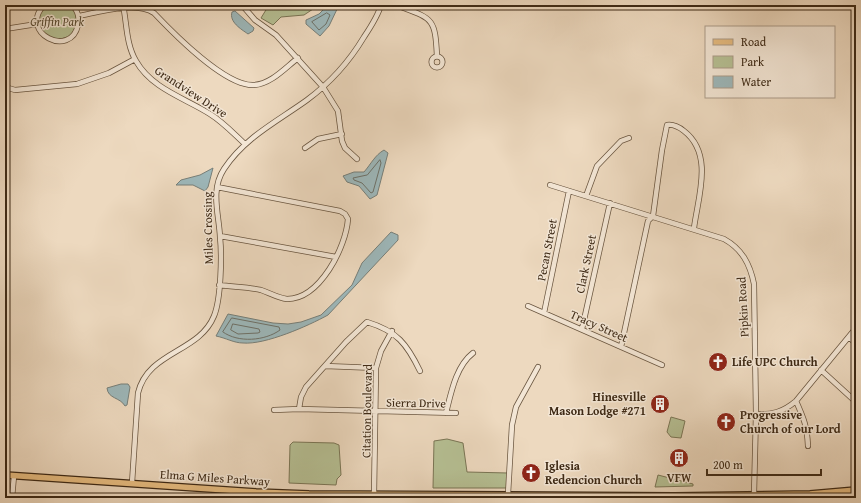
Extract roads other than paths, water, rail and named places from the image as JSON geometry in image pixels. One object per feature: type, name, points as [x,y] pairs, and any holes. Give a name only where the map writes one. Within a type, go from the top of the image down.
[{"type":"main road","name":"Elma G Miles Parkway","points":[[5,475],[257,492],[434,497],[508,494],[674,497],[754,494],[811,496],[856,490]]},
{"type":"street","points":[[44,5],[38,12],[37,24],[40,32],[48,39],[60,41],[67,39],[75,33],[78,25],[79,16],[72,5]]},
{"type":"street","points":[[242,5],[254,20],[276,35],[323,87],[338,111],[346,148],[357,158]]},
{"type":"street","name":"Miles Crossing","points":[[132,483],[140,385],[149,370],[157,363],[204,332],[214,315],[219,285],[220,236],[216,198],[217,187],[224,169],[245,144],[270,124],[323,87],[354,53],[381,5]]},
{"type":"street","points":[[396,5],[430,20],[436,30],[437,56]]},
{"type":"street","points":[[79,16],[124,7],[138,7],[149,10],[202,58],[239,82],[247,85],[265,82],[298,58]]},
{"type":"street","name":"Grandview Drive","points":[[124,7],[127,32],[135,59],[145,73],[159,85],[212,115],[245,144]]},
{"type":"street","points":[[5,28],[37,24]]},
{"type":"street","points":[[5,87],[15,90],[76,84],[109,73],[135,59]]},
{"type":"street","points":[[621,347],[648,221],[653,216],[663,142],[667,126],[674,125],[687,133],[701,152],[702,173],[694,228]]},
{"type":"street","points":[[305,148],[318,139],[342,134]]},
{"type":"street","points":[[586,196],[597,166],[621,140],[629,138]]},
{"type":"street","name":"Pipkin Road","points":[[550,185],[694,228],[732,244],[739,250],[752,270],[754,284],[756,414],[754,494]]},
{"type":"street","points":[[217,187],[340,211],[345,214],[347,224],[333,266],[311,289],[296,297],[288,299],[255,289],[219,285]]},
{"type":"street","name":"Pecan Street","points":[[544,313],[569,191]]},
{"type":"street","name":"Clark Street","points":[[582,329],[610,203]]},
{"type":"street","points":[[220,236],[336,258]]},
{"type":"street","name":"Tracy Street","points":[[528,306],[662,365]]},
{"type":"street","points":[[300,409],[303,392],[325,366],[367,322],[392,332],[408,347],[420,371]]},
{"type":"street","points":[[756,414],[770,415],[787,408],[796,401],[856,328]]},
{"type":"street","name":"Citation Boulevard","points":[[374,495],[376,368],[381,351],[392,332]]},
{"type":"street","points":[[849,337],[856,344]]},
{"type":"street","points":[[446,413],[452,389],[466,358],[473,353]]},
{"type":"street","points":[[325,366],[376,368]]},
{"type":"street","points":[[508,494],[512,425],[516,407],[538,367]]},
{"type":"street","points":[[821,370],[856,402]]},
{"type":"street","points":[[796,401],[804,417],[807,428],[808,446]]},
{"type":"street","name":"Sierra Drive","points":[[274,410],[300,409],[456,413]]},
{"type":"street","points":[[12,498],[14,476]]},
{"type":"water","points":[[328,5],[339,5],[329,26],[320,36],[306,24],[306,20],[319,14]]},
{"type":"water","points":[[235,11],[254,28],[253,31],[248,34],[236,25],[232,19],[232,12]]},
{"type":"water","points":[[384,150],[388,153],[377,195],[370,199],[359,186],[347,182],[343,176],[354,172],[364,172],[376,157]]},
{"type":"water","points":[[213,168],[208,187],[205,191],[193,185],[176,185],[181,180],[200,175]]},
{"type":"water","points":[[391,232],[398,235],[398,240],[328,315],[286,334],[263,341],[240,343],[216,336],[228,314],[273,323],[288,324],[301,322],[321,315],[352,285],[362,263]]},
{"type":"water","points":[[121,384],[128,384],[130,387],[127,405],[125,406],[108,392],[107,388]]},
{"type":"place","name":"Life UPC Church","points":[[718,362]]},
{"type":"place","name":"Hinesville Mason Lodge #271","points":[[660,404]]},
{"type":"place","name":"Progressive Church of our Lord","points":[[726,422]]},
{"type":"place","name":"VFW","points":[[679,458]]},
{"type":"place","name":"Iglesia Redencion Church","points":[[531,473]]},
{"type":"park label","name":"Griffin Park","points":[[57,22]]}]
